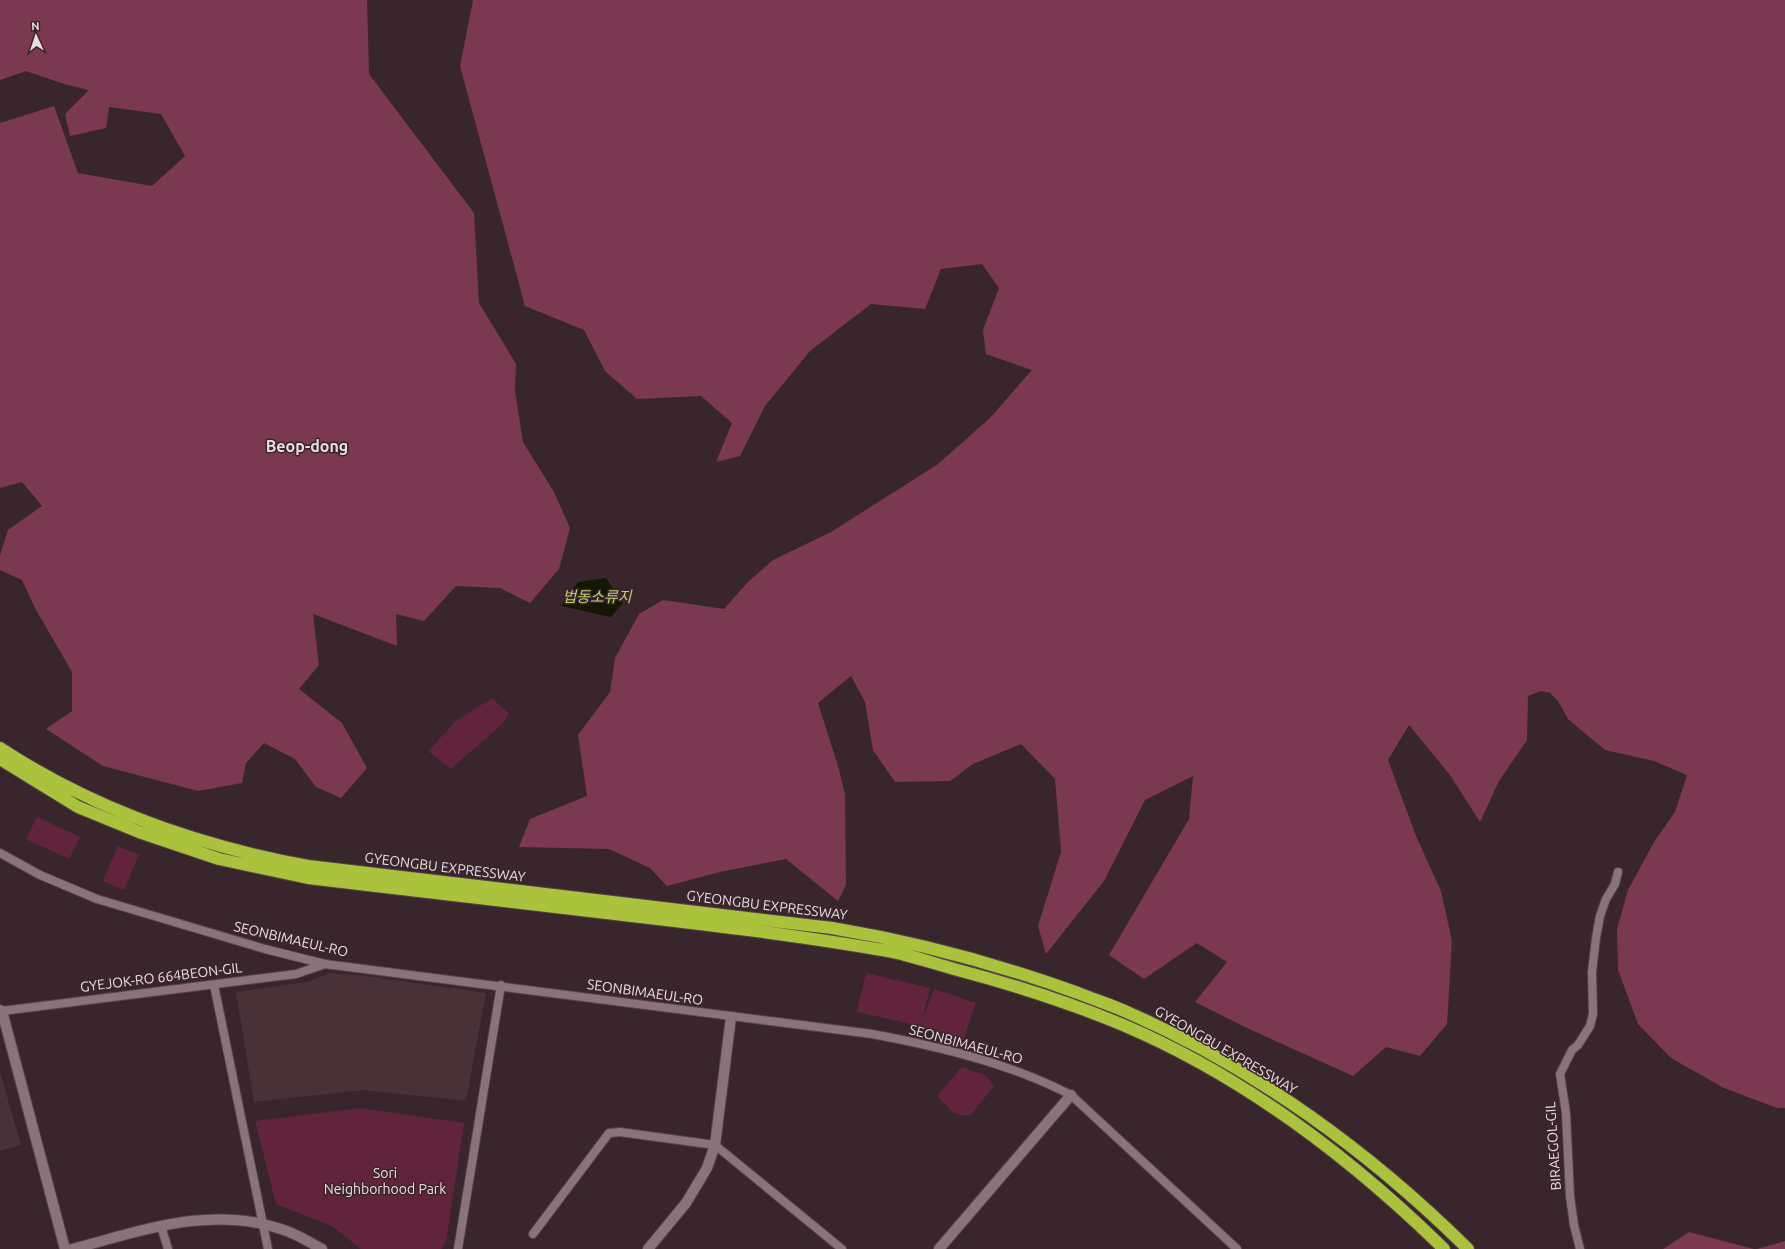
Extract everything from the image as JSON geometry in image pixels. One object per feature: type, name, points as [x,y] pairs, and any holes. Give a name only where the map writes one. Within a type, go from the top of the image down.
[{"type":"highway","name":"GYEONGBU EXPRESSWAY","points":[[0,748],[81,794],[189,837],[248,854],[308,866],[832,928],[893,938],[1023,974],[1128,1012],[1178,1036],[1245,1074],[1299,1109],[1343,1141],[1439,1221],[1468,1249]]},
{"type":"highway","name":"GYEONGBU EXPRESSWAY","points":[[0,759],[78,807],[139,832],[188,849],[248,866],[308,878],[765,932],[892,952],[1001,982],[1071,1005],[1125,1026],[1172,1049],[1238,1086],[1295,1122],[1346,1162],[1444,1249]]},
{"type":"main road","points":[[1,1010],[65,1249]]},
{"type":"main road","points":[[648,1249],[686,1204],[707,1168],[715,1145],[731,1017]]},
{"type":"main road","points":[[939,1249],[1071,1095]]},
{"type":"main road","points":[[72,1249],[161,1226],[213,1218],[262,1223],[283,1229],[322,1249]]},
{"type":"street","name":"SEONBIMAEUL-RO","points":[[0,854],[40,875],[97,899],[265,949],[325,964],[501,985],[731,1017],[837,1029],[920,1043],[1005,1066],[1042,1080],[1071,1095],[1237,1249]]},
{"type":"street","name":"BIRAEGOL-GIL","points":[[1580,1249],[1574,1225],[1570,1196],[1566,1113],[1560,1074],[1572,1050],[1578,1045],[1590,1026],[1593,1014],[1592,972],[1596,938],[1606,899],[1615,884],[1618,872]]},
{"type":"street","name":"GYEJOK-RO 664BEON-GIL","points":[[1,1010],[296,974],[325,964]]},
{"type":"street","points":[[214,985],[268,1249]]},
{"type":"street","points":[[458,1249],[501,985]]},
{"type":"street","points":[[533,1234],[609,1132],[715,1145],[838,1248]]},
{"type":"street","points":[[161,1226],[168,1249]]},
{"type":"shaded area","points":[[0,0],[367,0],[369,74],[474,213],[479,303],[516,364],[515,391],[523,442],[554,492],[570,528],[559,569],[530,603],[500,588],[456,586],[424,621],[396,614],[397,646],[313,614],[319,665],[299,689],[342,723],[367,768],[341,798],[316,787],[295,759],[264,743],[246,763],[242,783],[198,791],[103,766],[46,729],[72,711],[72,672],[35,608],[22,580],[0,570],[0,555],[8,530],[42,506],[22,482],[0,488],[0,123],[54,106],[78,173],[152,186],[185,156],[161,114],[109,107],[106,128],[70,136],[65,114],[89,90],[64,84],[26,71],[0,80]]},
{"type":"shaded area","points":[[473,0],[1785,0],[1785,1108],[1777,1108],[1724,1088],[1671,1058],[1638,1024],[1618,970],[1617,929],[1628,890],[1654,842],[1675,812],[1687,775],[1654,761],[1605,750],[1568,719],[1558,701],[1550,693],[1541,691],[1528,696],[1527,740],[1499,781],[1480,822],[1450,775],[1409,725],[1388,760],[1416,836],[1441,891],[1452,941],[1447,1024],[1420,1056],[1386,1047],[1353,1076],[1247,1028],[1195,1002],[1227,962],[1197,943],[1144,979],[1109,955],[1189,819],[1193,776],[1145,800],[1104,881],[1046,954],[1038,926],[1061,852],[1055,779],[1021,744],[973,764],[950,781],[895,782],[873,750],[865,702],[851,676],[818,703],[838,766],[845,794],[846,885],[838,901],[786,859],[720,872],[667,886],[650,868],[609,849],[519,847],[530,819],[587,796],[578,735],[610,692],[615,658],[639,614],[663,600],[724,609],[748,582],[773,560],[831,532],[938,464],[990,418],[1032,370],[986,354],[983,330],[999,288],[982,264],[941,269],[925,309],[871,304],[810,351],[765,406],[740,456],[716,462],[732,423],[701,396],[637,399],[605,371],[584,330],[525,306],[460,66]]},
{"type":"shaded area","points":[[329,973],[366,976],[486,993],[466,1101],[363,1090],[254,1102],[236,992],[307,982]]},
{"type":"shaded area","points":[[0,1072],[21,1145],[0,1151]]},
{"type":"shaded area","points":[[1689,1232],[1754,1249],[1663,1249]]},
{"type":"shaded area","points":[[1785,1241],[1785,1249],[1757,1249]]},
{"type":"green space","points":[[492,698],[509,714],[502,724],[451,769],[428,751],[456,721]]},
{"type":"green space","points":[[37,817],[80,837],[69,859],[26,839]]},
{"type":"green space","points":[[118,846],[139,855],[124,890],[103,881]]},
{"type":"green space","points":[[866,973],[930,988],[922,1021],[934,989],[976,1003],[963,1041],[921,1026],[857,1012]]},
{"type":"green space","points":[[962,1067],[987,1076],[994,1086],[970,1116],[955,1114],[937,1096]]},
{"type":"green space","name":"Sori Neighborhood Park","points":[[360,1108],[464,1123],[446,1242],[441,1249],[361,1249],[330,1225],[276,1204],[255,1121]]},
{"type":"water","name":"법동소류지","points":[[606,578],[623,603],[611,617],[561,606],[578,582]]},
{"type":"district","name":"Beop-dong","points":[[307,446]]}]
